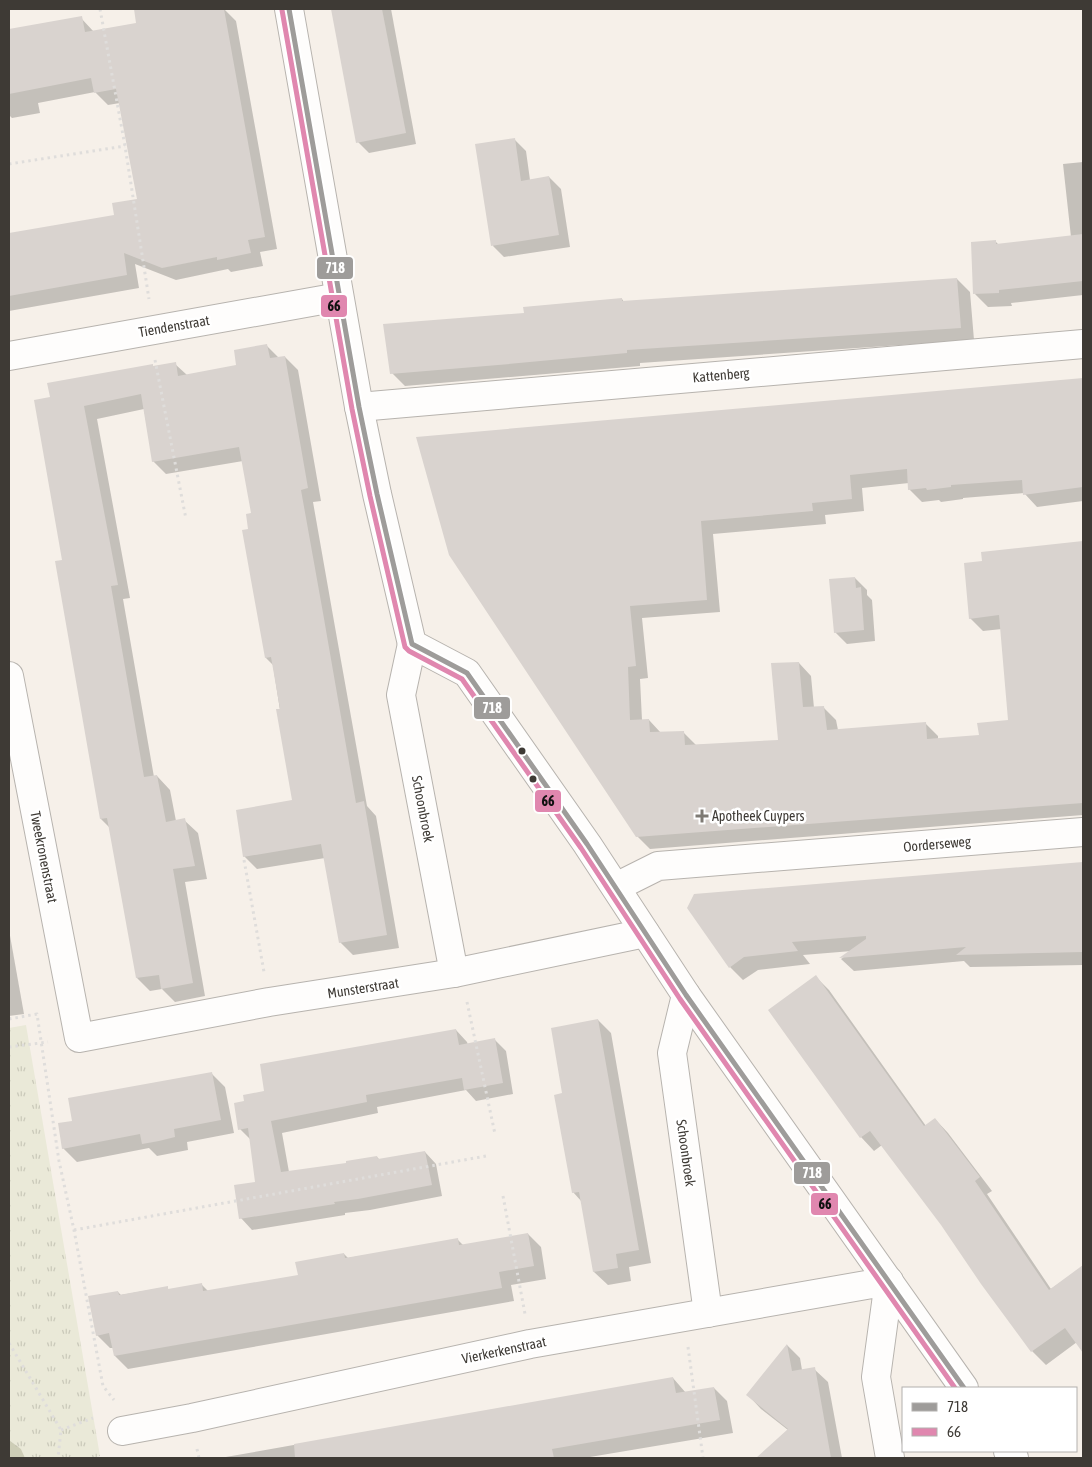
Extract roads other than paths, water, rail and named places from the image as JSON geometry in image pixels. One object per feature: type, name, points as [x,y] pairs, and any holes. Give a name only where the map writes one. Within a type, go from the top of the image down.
[{"type":"street","name":"Schoonbroek","points":[[289,9],[359,407],[412,644],[401,695],[454,973]]},
{"type":"street","name":"Tiendenstraat","points":[[9,356],[339,297]]},
{"type":"street","name":"Kattenberg","points":[[359,407],[1083,344]]},
{"type":"street","points":[[412,644],[467,673],[616,887],[686,995],[963,1387]]},
{"type":"street","name":"Tweekronenstraat","points":[[9,676],[80,1038]]},
{"type":"street","name":"Oorderseweg","points":[[616,887],[658,866],[1083,832]]},
{"type":"street","name":"Munsterstraat","points":[[80,1038],[269,1002],[454,973],[645,933]]},
{"type":"street","name":"Schoonbroek","points":[[686,995],[672,1053],[696,1315]]},
{"type":"street","points":[[889,1281],[876,1376],[890,1458]]},
{"type":"street","name":"Vierkerkenstraat","points":[[122,1431],[192,1418],[530,1344],[889,1281]]},
{"type":"place","name":"Apotheek Cuypers","points":[[702,816]]}]
